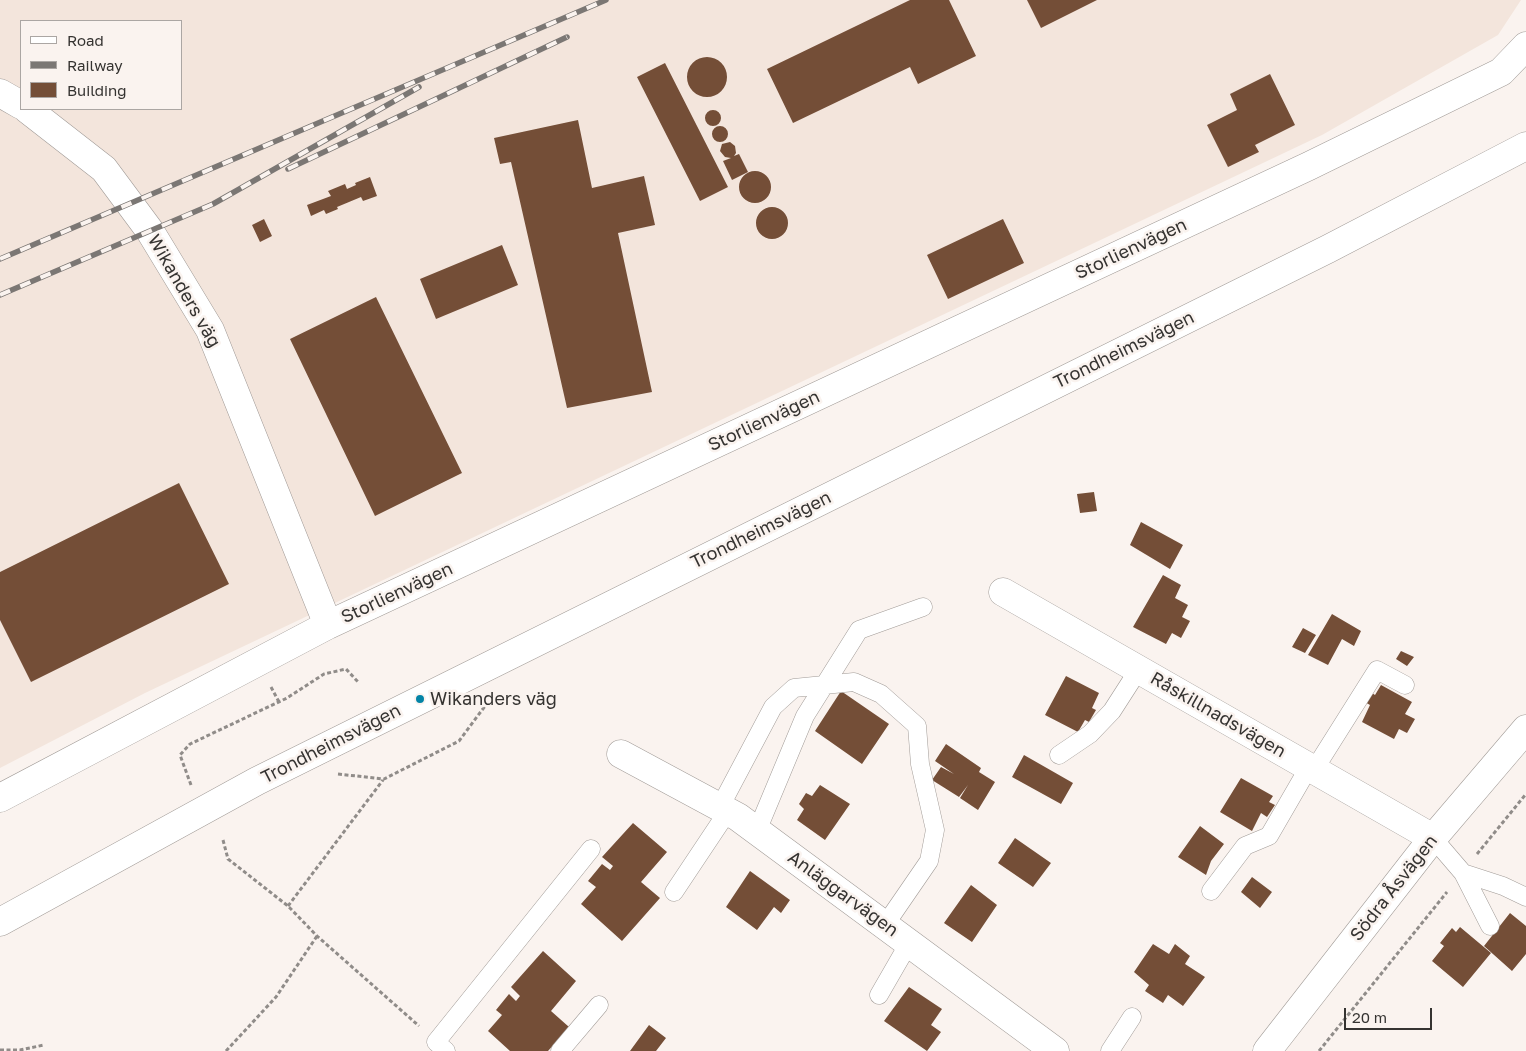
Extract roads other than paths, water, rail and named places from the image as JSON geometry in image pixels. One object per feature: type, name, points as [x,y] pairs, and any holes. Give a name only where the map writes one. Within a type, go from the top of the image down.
[{"type":"street","name":"Storlienvägen","points":[[0,798],[328,626],[1309,166],[1501,72],[1526,46]]},
{"type":"street","points":[[0,93],[20,104]]},
{"type":"street","name":"Wikanders väg","points":[[28,110],[104,169],[150,231],[210,330],[328,626]]},
{"type":"street","name":"Trondheimsvägen","points":[[0,922],[257,781],[1320,254],[1526,146]]},
{"type":"street","name":"Råskillnadsvägen","points":[[1003,592],[1433,838]]},
{"type":"street","name":"Södra Åsvägen","points":[[1268,1051],[1433,838],[1526,729]]},
{"type":"street","name":"Anläggarvägen","points":[[621,754],[724,809],[757,831],[1055,1051]]},
{"type":"lane","points":[[757,831],[806,716],[859,630],[923,607]]},
{"type":"lane","points":[[1059,755],[1090,734],[1112,711],[1139,669]]},
{"type":"lane","points":[[1211,891],[1245,846],[1269,836],[1377,670],[1405,685]]},
{"type":"lane","points":[[674,892],[724,809],[773,706],[794,688],[854,682],[881,694],[917,726],[920,764],[935,830],[930,861],[885,925]]},
{"type":"lane","points":[[1433,838],[1463,873],[1490,926]]},
{"type":"lane","points":[[441,1046],[591,849]]},
{"type":"lane","points":[[1463,873],[1503,886],[1526,897]]},
{"type":"lane","points":[[878,995],[909,943]]},
{"type":"lane","points":[[560,1051],[599,1004]]},
{"type":"lane","points":[[1110,1051],[1132,1017]]},
{"type":"railway","points":[[0,259],[606,0]]},
{"type":"railway","points":[[288,169],[567,37]]},
{"type":"railway","points":[[0,295],[213,204],[419,87]]},
{"type":"place","name":"Wikanders väg","points":[[420,699]]}]
